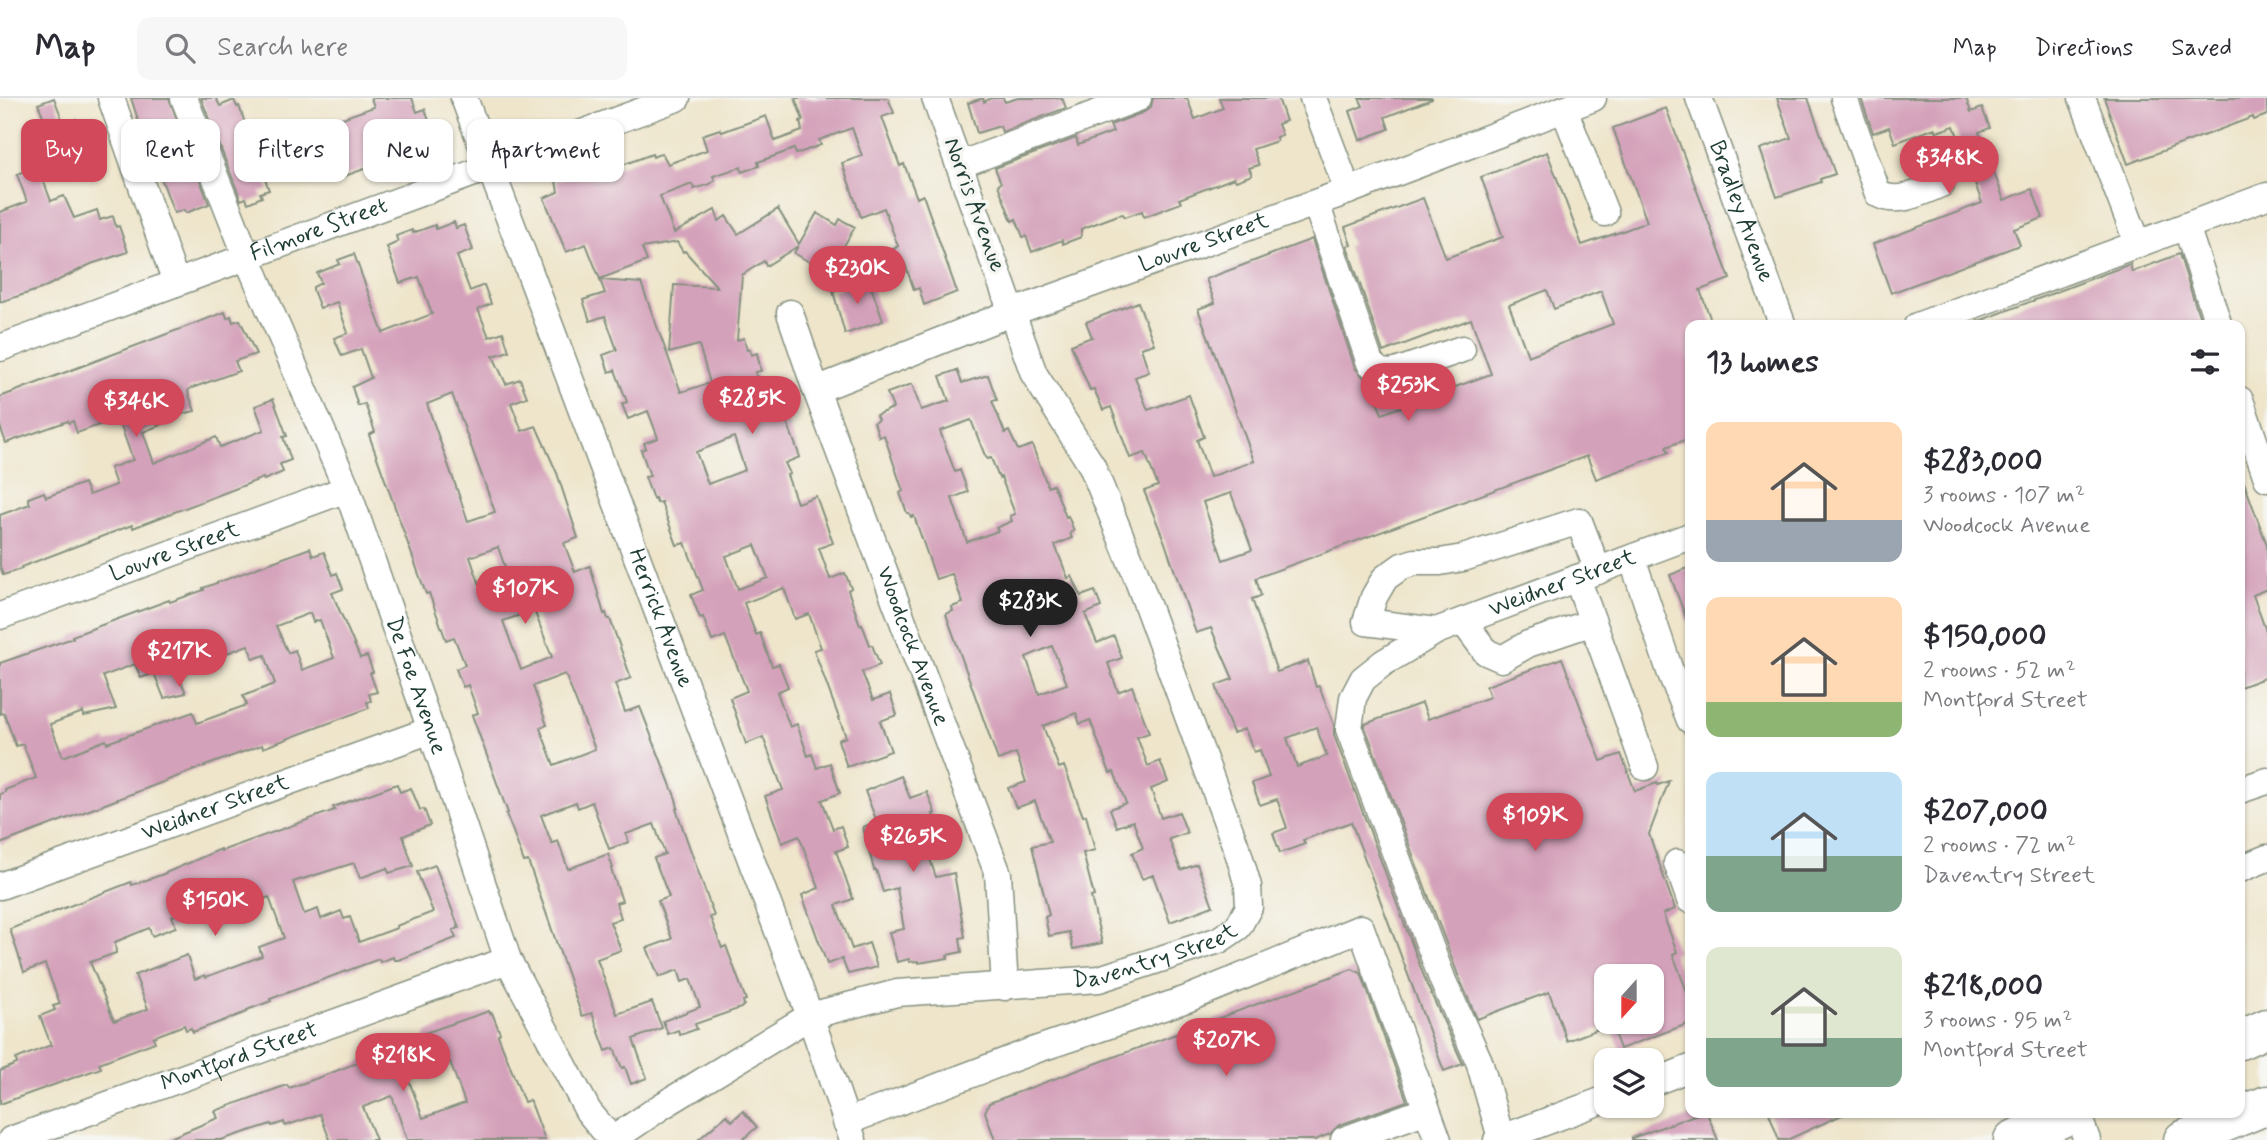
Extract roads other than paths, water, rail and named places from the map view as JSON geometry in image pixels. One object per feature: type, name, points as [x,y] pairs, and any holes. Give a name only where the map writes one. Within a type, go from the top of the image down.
[{"type":"highway","points":[[2245,1038],[2267,1028]]},
{"type":"highway","points":[[2245,1114],[2267,1105]]},
{"type":"highway","points":[[2016,1138],[2063,1118]]},
{"type":"highway","points":[[2183,1140],[2236,1118]]},
{"type":"street","points":[[111,98],[176,283]]},
{"type":"street","name":"De Foe Avenue","points":[[184,98],[247,257],[347,489],[508,960],[588,1111],[612,1140]]},
{"type":"street","name":"Herrick Avenue","points":[[464,98],[472,119]]},
{"type":"street","name":"Filmore Street","points":[[620,119],[677,98]]},
{"type":"street","name":"Norris Avenue","points":[[935,98],[1013,312]]},
{"type":"street","points":[[960,165],[1138,98]]},
{"type":"street","points":[[1313,98],[1348,191]]},
{"type":"street","name":"Louvre Street","points":[[816,390],[1013,312],[1348,191],[1593,98]]},
{"type":"street","name":"Bradley Avenue","points":[[1699,98],[1781,320]]},
{"type":"street","points":[[1844,98],[1878,194],[1886,198],[1913,196],[1941,184],[1944,172],[1941,153]]},
{"type":"street","points":[[2082,98],[2138,244]]},
{"type":"street","points":[[1564,109],[1605,213]]},
{"type":"street","name":"Filmore Street","points":[[0,348],[467,176]]},
{"type":"street","name":"Herrick Avenue","points":[[496,182],[810,1016],[849,1131]]},
{"type":"street","points":[[1933,320],[2267,196]]},
{"type":"street","points":[[1316,202],[1370,363],[1380,372],[1393,373],[1462,349]]},
{"type":"street","points":[[2186,226],[2217,320]]},
{"type":"street","name":"Daventry Street","points":[[612,1140],[662,1106],[810,1016],[897,993],[1099,979],[1219,940],[1238,928],[1249,907],[1248,886],[1239,855],[1135,572],[1092,466],[1034,374],[1013,312]]},
{"type":"street","name":"Woodcock Avenue","points":[[790,313],[816,390],[998,874],[1005,987]]},
{"type":"street","points":[[2245,414],[2267,478]]},
{"type":"street","name":"Louvre Street","points":[[0,616],[347,489]]},
{"type":"street","points":[[1436,631],[1366,622],[1374,597],[1385,578],[1402,566],[1415,562],[1463,558],[1579,521],[1593,622],[1645,767]]},
{"type":"street","name":"Weidner Street","points":[[1499,1139],[1479,1060],[1443,981],[1349,729],[1353,698],[1363,679],[1383,663],[1436,631],[1685,538]]},
{"type":"street","points":[[1632,558],[1685,708]]},
{"type":"street","points":[[1463,621],[1486,652],[1502,659],[1528,644],[1593,622]]},
{"type":"street","name":"Weidner Street","points":[[0,886],[431,730]]},
{"type":"street","points":[[2245,788],[2267,780]]},
{"type":"street","points":[[2245,867],[2267,859]]},
{"type":"street","points":[[1677,863],[1685,886]]},
{"type":"street","points":[[849,1131],[1032,1051],[1187,999],[1361,928],[1438,1140]]},
{"type":"street","name":"Montford Street","points":[[12,1140],[508,960]]},
{"type":"street","points":[[1664,1078],[1685,1070]]},
{"type":"street","points":[[1499,1139],[1594,1103]]},
{"type":"street","points":[[1344,1140],[1427,1110]]},
{"type":"street","points":[[2077,1118],[2087,1140]]}]
